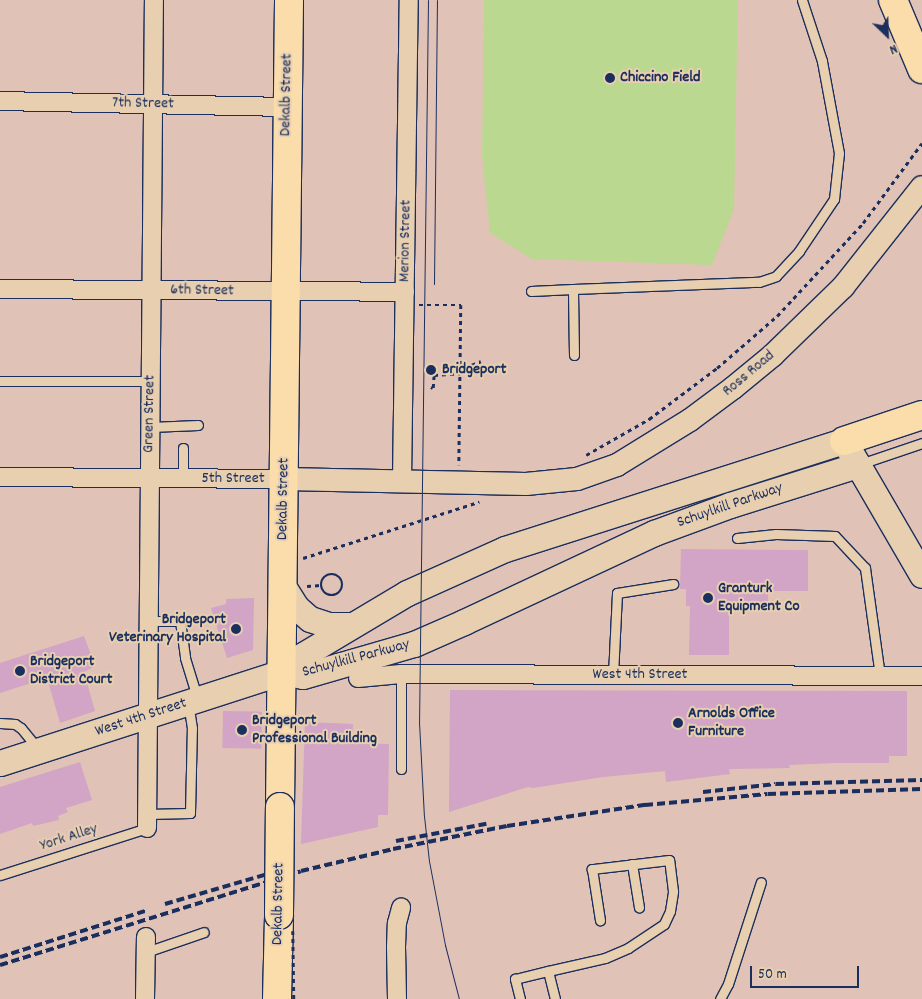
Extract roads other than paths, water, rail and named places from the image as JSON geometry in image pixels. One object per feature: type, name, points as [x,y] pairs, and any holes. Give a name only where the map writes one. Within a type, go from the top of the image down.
[{"type":"highway","name":"Dekalb Street","points":[[277,999],[282,672],[291,586],[284,479],[286,107],[289,0]]},
{"type":"highway","points":[[893,0],[922,68]]},
{"type":"highway","points":[[913,0],[922,20]]},
{"type":"highway","points":[[844,441],[922,415]]},
{"type":"main road","points":[[844,441],[922,575]]},
{"type":"main road","name":"Schuylkill Parkway","points":[[282,672],[303,654],[433,579],[505,549],[844,441]]},
{"type":"main road","name":"Schuylkill Parkway","points":[[282,672],[303,676],[414,644],[654,533],[730,505],[858,465]]},
{"type":"main road","points":[[291,586],[296,607],[310,619],[328,625],[352,625]]},
{"type":"main road","name":"West 4th Street","points":[[0,763],[282,672]]},
{"type":"street","name":"Green Street","points":[[147,821],[154,0]]},
{"type":"street","name":"Merion Street","points":[[402,481],[409,0]]},
{"type":"street","name":"7th Street","points":[[0,101],[286,107]]},
{"type":"street","name":"Ross Road","points":[[526,484],[577,480],[617,465],[690,420],[733,388],[808,322],[843,287],[922,187]]},
{"type":"street","name":"6th Street","points":[[0,289],[285,292],[405,299]]},
{"type":"street","name":"5th Street","points":[[0,477],[284,479],[526,484]]},
{"type":"street","name":"West 4th Street","points":[[358,678],[401,674],[922,676]]},
{"type":"street","points":[[397,999],[396,947],[401,908]]},
{"type":"street","points":[[145,999],[146,944]]},
{"type":"lane","points":[[532,291],[759,282],[776,276],[798,251],[834,199],[839,153],[822,61],[802,0]]},
{"type":"lane","points":[[573,289],[574,355]]},
{"type":"lane","points":[[0,381],[151,381]]},
{"type":"lane","points":[[150,427],[198,425]]},
{"type":"lane","points":[[858,465],[922,443]]},
{"type":"lane","points":[[183,448],[183,478]]},
{"type":"lane","points":[[737,538],[776,534],[835,536],[865,568],[880,676]]},
{"type":"lane","points":[[613,674],[617,593],[673,584]]},
{"type":"lane","points":[[148,621],[180,621],[193,701]]},
{"type":"lane","points":[[401,674],[401,769]]},
{"type":"lane","name":"York Alley","points":[[0,875],[147,821],[190,813],[193,701]]},
{"type":"lane","points":[[0,723],[15,724],[21,728],[39,750]]},
{"type":"lane","points":[[520,999],[516,979],[605,958],[628,948],[664,924],[670,910],[673,891],[669,860],[592,869],[600,920]]},
{"type":"lane","points":[[632,864],[640,907]]},
{"type":"lane","points":[[720,999],[728,984],[761,882]]},
{"type":"lane","points":[[146,944],[204,932]]},
{"type":"lane","points":[[548,972],[555,999]]},
{"type":"tram line","points":[[428,0],[419,722],[424,816],[429,861],[445,945],[459,999]]},
{"type":"tram line","points":[[434,284],[437,0]]},
{"type":"railway","points":[[703,792],[776,784],[922,780]]},
{"type":"railway","points":[[0,965],[301,871],[393,849],[507,826],[645,805],[768,794],[922,789]]},
{"type":"railway","points":[[396,841],[490,823]]},
{"type":"railway","points":[[165,904],[278,871]]},
{"type":"railway","points":[[0,957],[148,910]]},
{"type":"place","name":"Chiccino Field","points":[[610,78]]},
{"type":"place","name":"Bridgeport","points":[[431,370]]},
{"type":"place","name":"Granturk Equipment Co","points":[[708,598]]},
{"type":"place","name":"Bridgeport Veterinary Hospital","points":[[236,629]]},
{"type":"place","name":"Bridgeport District Court","points":[[20,671]]},
{"type":"place","name":"Arnolds Office Furniture","points":[[678,723]]},
{"type":"place","name":"Bridgeport Professional Building","points":[[242,730]]}]
